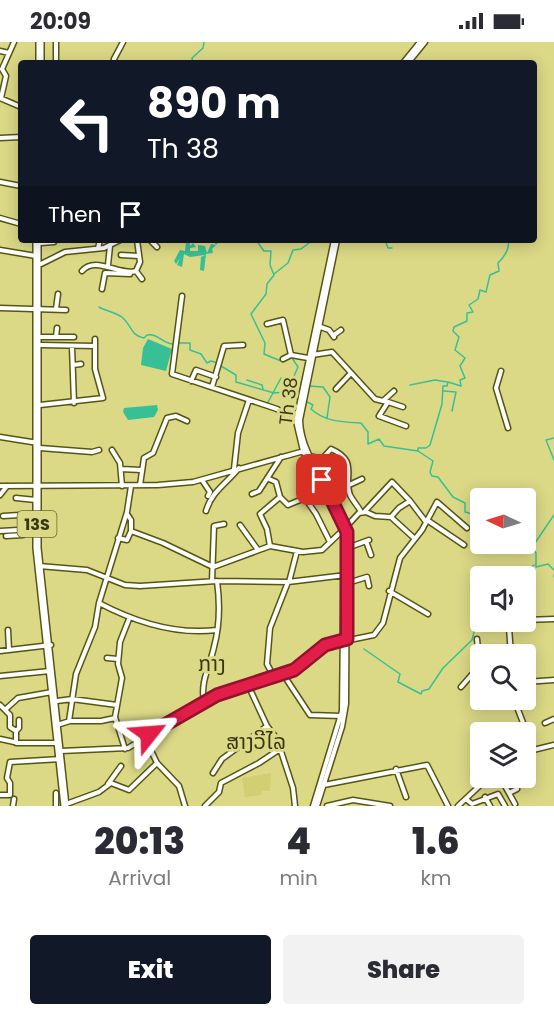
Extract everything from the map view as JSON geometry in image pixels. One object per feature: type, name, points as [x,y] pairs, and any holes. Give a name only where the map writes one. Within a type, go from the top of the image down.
[{"type":"highway","points":[[39,42],[39,59]]},
{"type":"highway","name":"13S","points":[[39,243],[37,256],[41,345],[39,444]]},
{"type":"highway","name":"13S","points":[[38,534],[41,264],[39,243]]},
{"type":"highway","name":"13S","points":[[39,486],[37,514],[40,566],[68,805]]},
{"type":"highway","name":"13S","points":[[49,645],[53,692],[59,725]]},
{"type":"street","points":[[13,42],[2,69],[6,76],[0,98],[18,106]]},
{"type":"street","points":[[56,42],[56,60]]},
{"type":"street","points":[[114,59],[122,43],[116,42]]},
{"type":"street","points":[[411,60],[422,42]]},
{"type":"street","points":[[406,60],[422,42]]},
{"type":"street","points":[[0,51],[9,53]]},
{"type":"street","points":[[0,138],[18,137]]},
{"type":"street","points":[[0,182],[18,185]]},
{"type":"street","points":[[0,218],[18,223]]},
{"type":"street","points":[[98,248],[99,243]]},
{"type":"street","points":[[41,264],[65,252],[110,246],[115,243]]},
{"type":"street","points":[[135,272],[139,243]]},
{"type":"street","points":[[153,243],[157,247]]},
{"type":"street","name":"Th 38","points":[[335,243],[296,421],[304,451],[341,520]]},
{"type":"street","points":[[108,266],[110,246]]},
{"type":"street","points":[[0,250],[37,256]]},
{"type":"street","points":[[122,255],[139,256]]},
{"type":"street","name":"Th 38","points":[[310,356],[331,262]]},
{"type":"street","points":[[82,272],[86,267],[108,266],[135,272],[142,279]]},
{"type":"street","points":[[102,289],[105,273],[135,272]]},
{"type":"street","points":[[56,309],[57,294]]},
{"type":"street","points":[[182,296],[172,373],[277,409],[296,421]]},
{"type":"street","points":[[0,308],[66,310]]},
{"type":"street","points":[[267,324],[284,320],[291,355]]},
{"type":"street","points":[[318,326],[334,336],[341,330]]},
{"type":"street","points":[[56,337],[57,328]]},
{"type":"street","points":[[40,337],[74,337]]},
{"type":"street","points":[[40,405],[103,399],[95,369],[95,339]]},
{"type":"street","points":[[41,345],[95,346]]},
{"type":"street","points":[[212,387],[224,346],[243,345]]},
{"type":"street","points":[[326,353],[333,345]]},
{"type":"street","points":[[72,347],[74,403]]},
{"type":"street","points":[[283,359],[291,355],[310,356],[332,352],[369,390],[372,398],[403,407]]},
{"type":"street","points":[[73,365],[81,364]]},
{"type":"street","points":[[191,381],[196,370],[216,376]]},
{"type":"street","name":"Th 38","points":[[307,370],[300,420],[304,451],[330,494],[344,528],[347,548],[343,713],[315,806]]},
{"type":"street","points":[[501,371],[496,388],[508,428]]},
{"type":"street","points":[[336,389],[351,373]]},
{"type":"street","points":[[394,391],[379,416],[406,426]]},
{"type":"street","points":[[206,511],[216,489],[227,483],[237,469],[238,434],[249,400]]},
{"type":"street","points":[[140,485],[144,458],[153,453],[167,418],[176,416],[187,422]]},
{"type":"street","points":[[0,437],[92,452],[99,450]]},
{"type":"street","points":[[322,459],[331,449],[339,453],[350,467],[350,495],[363,512],[375,516],[391,517],[415,539]]},
{"type":"street","points":[[112,450],[121,469],[122,486]]},
{"type":"street","points":[[0,486],[131,486],[202,480],[304,451]]},
{"type":"street","points":[[309,456],[322,459],[327,463]]},
{"type":"street","points":[[252,494],[257,494],[282,457]]},
{"type":"street","points":[[121,469],[141,470]]},
{"type":"street","points":[[269,478],[276,482],[280,497],[288,505],[305,498],[330,542]]},
{"type":"street","points":[[330,494],[362,479]]},
{"type":"street","points":[[202,480],[210,492],[208,496]]},
{"type":"street","points":[[131,531],[163,543],[213,567],[270,546],[283,546],[297,551],[322,550],[392,482],[411,501],[426,521],[450,533],[464,545]]},
{"type":"street","points":[[0,495],[8,486]]},
{"type":"street","points":[[69,721],[78,668],[95,627],[105,577],[127,514],[131,486]]},
{"type":"street","points":[[270,546],[267,529],[260,514],[280,497]]},
{"type":"street","points":[[16,498],[37,500]]},
{"type":"street","points":[[391,517],[399,508],[411,501]]},
{"type":"street","points":[[0,795],[10,795],[7,778],[10,762],[61,751],[124,749],[204,702],[299,667],[325,645],[345,639],[366,638],[377,632],[385,616],[389,591],[400,558],[415,539],[437,502],[467,528]]},
{"type":"street","points":[[3,516],[37,514]]},
{"type":"street","points":[[118,538],[126,540],[131,531],[131,520],[127,514]]},
{"type":"street","points":[[204,702],[204,677],[217,630],[219,608],[213,567],[214,526],[224,524]]},
{"type":"street","points":[[240,525],[258,550]]},
{"type":"street","name":"Th 38","points":[[344,528],[346,576]]},
{"type":"street","points":[[6,536],[23,535],[27,530]]},
{"type":"street","points":[[0,531],[27,530],[38,534]]},
{"type":"street","points":[[347,548],[367,541],[371,555]]},
{"type":"street","points":[[274,677],[267,664],[270,628],[297,551]]},
{"type":"street","points":[[40,566],[87,570],[128,585],[140,586],[215,581],[288,582],[346,576],[354,581],[367,578],[369,586]]},
{"type":"street","points":[[389,591],[428,614]]},
{"type":"street","points":[[99,603],[129,619],[194,632],[217,630]]},
{"type":"street","points":[[536,619],[554,618]]},
{"type":"street","points":[[124,749],[115,718],[122,678],[118,659],[121,638],[129,619]]},
{"type":"street","points":[[8,630],[9,650]]},
{"type":"street","points":[[477,639],[477,644]]},
{"type":"street","points":[[0,651],[49,645]]},
{"type":"street","points":[[107,658],[118,659]]},
{"type":"street","points":[[0,676],[51,671]]},
{"type":"street","points":[[283,674],[310,715],[343,713]]},
{"type":"street","points":[[461,687],[470,677]]},
{"type":"street","points":[[536,681],[554,680]]},
{"type":"street","points":[[248,685],[267,726],[277,739],[293,788],[295,806]]},
{"type":"street","points":[[6,709],[18,698],[53,692]]},
{"type":"street","points":[[57,701],[72,699],[117,705]]},
{"type":"street","points":[[0,705],[10,716],[10,728],[16,731]]},
{"type":"street","name":"Th 38","points":[[315,806],[343,713]]},
{"type":"street","points":[[59,725],[69,721],[98,722],[115,718]]},
{"type":"street","points":[[545,723],[554,719]]},
{"type":"street","points":[[16,743],[19,720]]},
{"type":"street","points":[[213,773],[222,759],[267,726]]},
{"type":"street","points":[[145,738],[157,763],[179,786],[185,806]]},
{"type":"street","points":[[0,739],[61,751]]},
{"type":"street","points":[[536,748],[554,745]]},
{"type":"street","points":[[205,806],[211,804],[219,792],[221,783],[280,749]]},
{"type":"street","points":[[108,785],[112,783],[129,790],[157,763]]},
{"type":"street","points":[[323,785],[396,769],[427,765],[448,806]]},
{"type":"street","points":[[68,805],[99,792],[108,785],[121,766]]},
{"type":"street","points":[[396,769],[406,797]]},
{"type":"street","points":[[458,806],[478,788]]},
{"type":"street","points":[[506,788],[515,804]]},
{"type":"street","points":[[509,793],[517,789]]},
{"type":"street","points":[[56,793],[56,806]]},
{"type":"street","points":[[466,799],[472,805],[485,797],[498,794],[505,806]]},
{"type":"street","points":[[485,797],[490,806]]},
{"type":"street","points":[[14,799],[14,806]]},
{"type":"street","points":[[327,806],[353,800],[390,806]]},
{"type":"shaded area","points":[[186,243],[190,243],[190,246],[193,243],[196,247],[190,248],[190,251],[198,251],[198,245],[205,246],[207,253],[211,244],[216,245],[212,249],[213,253],[206,254],[204,271],[200,270],[201,257],[205,255],[190,257],[184,254],[182,267],[177,265],[180,258],[176,264],[174,261],[180,250],[185,251]]},
{"type":"shaded area","points":[[148,339],[172,349],[166,371],[141,365],[143,348]]},
{"type":"shaded area","points":[[157,405],[158,410],[154,417],[128,420],[123,412],[124,408]]},
{"type":"shaded area","points":[[271,773],[270,791],[262,791],[261,795],[245,797],[242,778]]},
{"type":"waterway","points":[[192,60],[203,48],[204,42]]},
{"type":"waterway","points":[[258,243],[264,251],[271,251],[270,265],[274,275],[267,284],[266,294],[251,314],[265,343],[264,354],[281,361]]},
{"type":"waterway","points":[[274,274],[288,263],[293,250],[301,249],[309,243]]},
{"type":"waterway","points":[[386,243],[388,248],[392,248]]},
{"type":"waterway","points":[[418,451],[418,448],[426,448],[430,445],[442,404],[443,386],[447,386],[448,382],[461,386],[460,380],[465,378],[460,366],[465,358],[455,350],[459,337],[453,331],[454,327],[467,321],[467,313],[473,312],[469,305],[478,299],[480,290],[486,292],[490,275],[499,271],[498,263],[506,252],[508,243]]},
{"type":"waterway","points":[[99,307],[123,318],[139,337],[144,338],[151,335],[173,344]]},
{"type":"waterway","points":[[178,343],[190,343],[190,350],[201,354],[207,363],[211,361],[218,363]]},
{"type":"waterway","points":[[288,358],[292,358],[298,367],[294,376],[300,383]]},
{"type":"waterway","points":[[221,366],[236,375],[236,382],[274,393],[286,392],[297,399]]},
{"type":"waterway","points":[[267,404],[281,378]]},
{"type":"waterway","points":[[247,380],[262,385],[263,389]]},
{"type":"waterway","points":[[410,385],[435,380],[447,382]]},
{"type":"waterway","points":[[309,386],[323,387],[330,397],[327,418]]},
{"type":"waterway","points":[[444,391],[456,392],[452,411]]},
{"type":"waterway","points":[[305,401],[313,405],[311,409],[322,417],[361,423],[368,432],[368,444],[379,439],[384,446],[418,451],[433,461],[430,472],[432,476],[438,477],[453,497],[465,503],[465,512],[470,513]]},
{"type":"waterway","points":[[554,438],[546,440],[554,460]]},
{"type":"waterway","points":[[536,542],[554,515]]},
{"type":"waterway","points":[[536,554],[536,567],[548,564],[554,570]]},
{"type":"waterway","points":[[364,649],[400,674],[398,682],[421,694],[422,691],[429,689],[443,668],[472,640],[474,632]]},
{"type":"district","name":"ກາງ","points":[[212,663]]},
{"type":"district","name":"ສາງວີໄລ","points":[[256,741]]},
{"type":"route","points":[[149,734],[217,695],[294,670],[325,645],[347,639],[347,532],[343,519],[322,480]]}]
